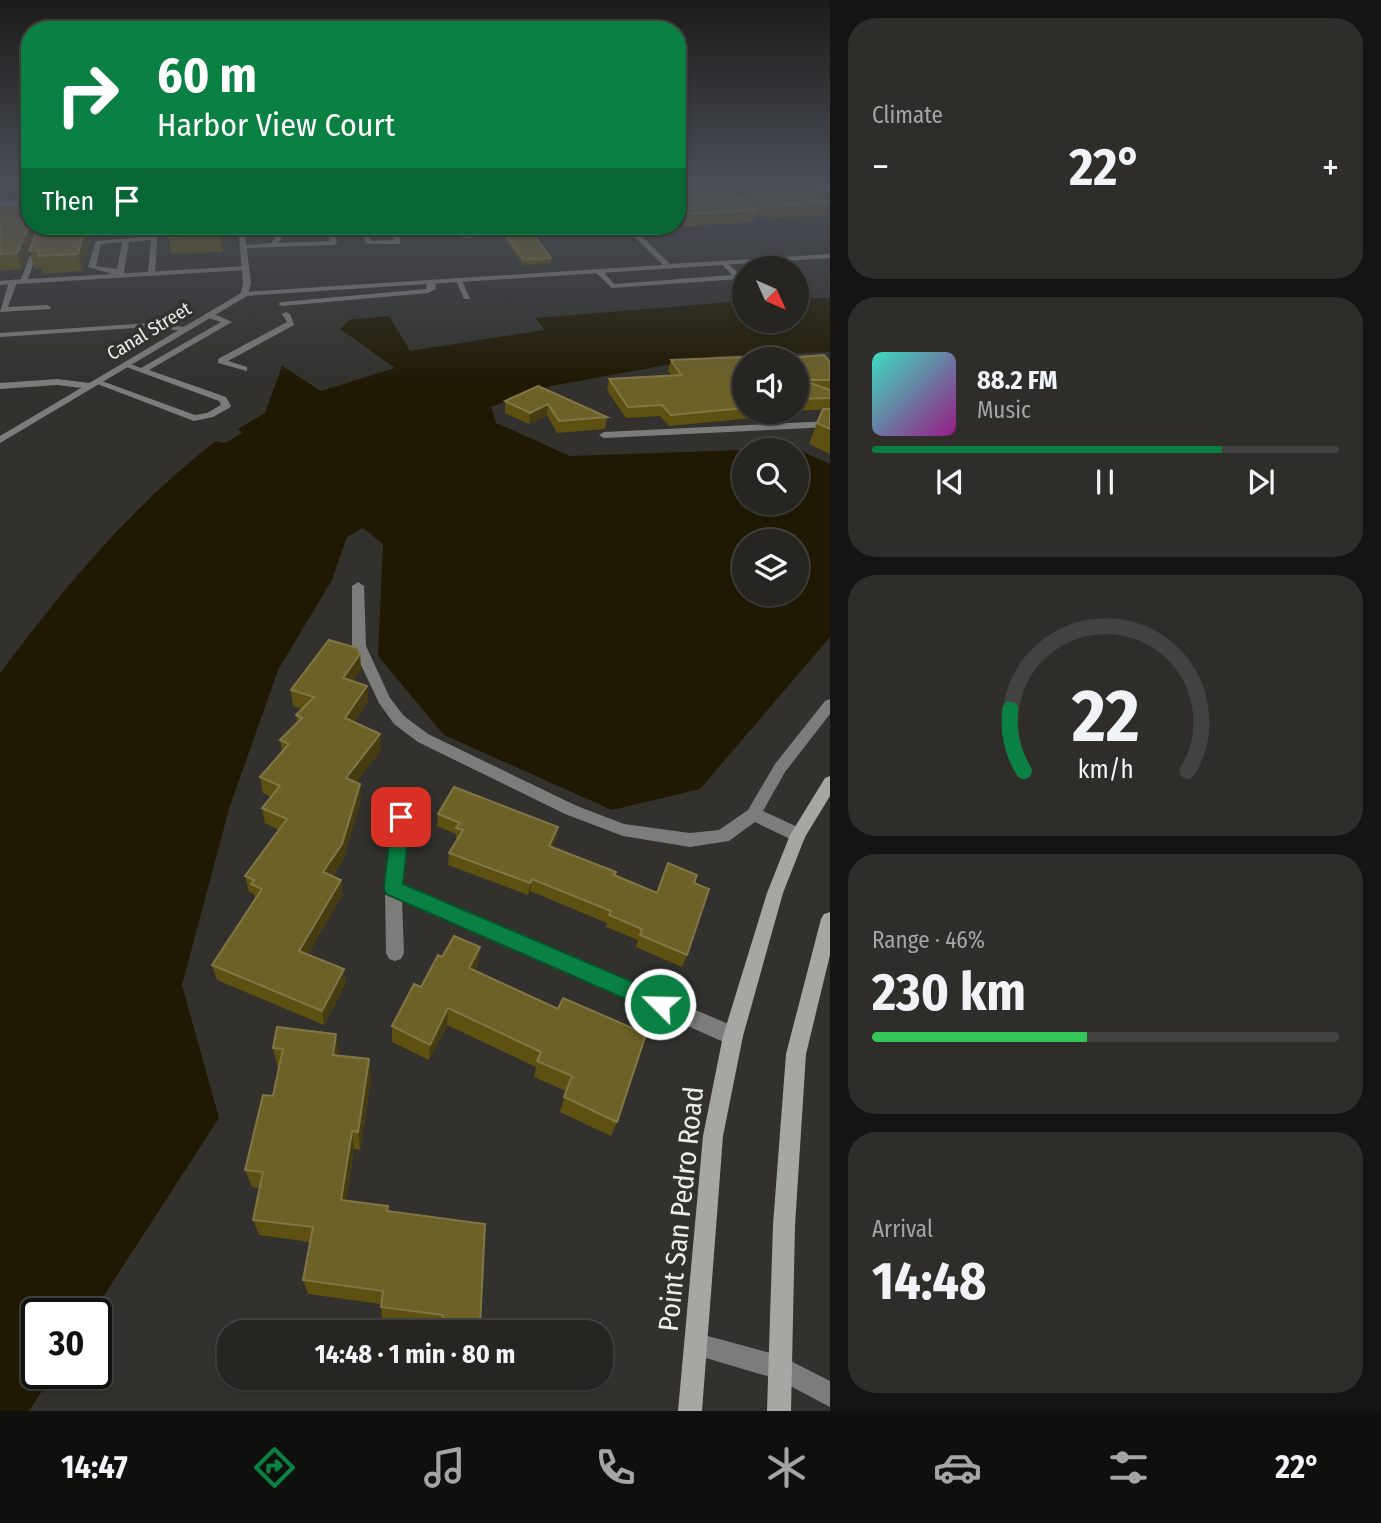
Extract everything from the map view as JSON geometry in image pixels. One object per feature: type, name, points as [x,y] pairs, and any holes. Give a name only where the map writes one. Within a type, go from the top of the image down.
[{"type":"main road","name":"Point San Pedro Road","points":[[690,1411],[704,1216],[713,1136],[733,1036],[775,893],[798,835],[830,782]]},
{"type":"main road","points":[[779,1411],[784,1225],[796,1054],[830,919]]},
{"type":"street","points":[[24,281],[35,251]]},
{"type":"street","points":[[96,251],[92,267],[120,274]]},
{"type":"street","points":[[120,274],[124,251]]},
{"type":"street","points":[[152,273],[153,251]]},
{"type":"street","points":[[244,293],[247,283],[245,251]]},
{"type":"street","points":[[652,251],[668,267]]},
{"type":"street","name":"Canal Street","points":[[0,440],[244,293],[830,256]]},
{"type":"street","points":[[598,271],[612,286],[737,277],[725,263]]},
{"type":"street","points":[[0,283],[246,268]]},
{"type":"street","points":[[458,280],[467,297]]},
{"type":"street","points":[[13,282],[4,310],[47,307]]},
{"type":"street","points":[[284,309],[428,291],[432,289],[431,282]]},
{"type":"street","points":[[244,369],[220,361],[291,323],[278,291]]},
{"type":"street","points":[[142,371],[228,322],[209,315]]},
{"type":"street","points":[[0,335],[150,325],[185,329]]},
{"type":"street","points":[[0,386],[57,382],[93,384],[194,418],[210,415],[226,406],[223,399],[125,365]]},
{"type":"street","points":[[604,435],[830,424]]},
{"type":"street","points":[[358,586],[359,646],[384,701],[399,720],[423,738],[571,810],[623,831],[690,840],[723,836],[754,814],[780,768],[830,704]]},
{"type":"street","points":[[754,814],[798,835]]},
{"type":"street","points":[[395,953],[393,888],[401,817]]},
{"type":"street","points":[[393,888],[733,1036]]},
{"type":"street","points":[[696,1345],[781,1368],[830,1395]]},
{"type":"shaded area","points":[[809,298],[830,298],[830,352],[809,353],[809,347],[732,347],[732,355],[715,356],[551,386],[491,407],[496,423],[570,456],[732,450],[732,515],[809,515],[809,455],[830,464],[830,637],[700,789],[612,810],[444,735],[378,656],[383,544],[363,528],[347,537],[332,580],[278,670],[229,809],[182,985],[219,1118],[102,1298],[21,1298],[21,1389],[43,1389],[29,1411],[0,1411],[0,673],[74,579],[155,493],[216,441],[225,443],[242,433],[238,429],[265,413],[282,366],[321,391],[395,368],[340,329],[349,320],[389,316],[410,351],[544,330],[536,318],[732,302],[732,333],[809,333]]},
{"type":"building","points":[[0,251],[18,251],[17,253],[0,254]]},
{"type":"building","points":[[40,251],[79,251],[78,254],[38,256]]},
{"type":"building","points":[[517,251],[546,251],[551,258],[524,260]]},
{"type":"building","points":[[824,355],[830,362],[830,380],[809,380],[809,356]]},
{"type":"building","points":[[732,358],[732,409],[671,415],[662,405],[628,407],[609,379],[681,375],[671,360]]},
{"type":"building","points":[[809,382],[830,390],[830,398],[809,399]]},
{"type":"building","points":[[538,386],[607,417],[559,421],[548,404],[530,413],[505,401]]},
{"type":"building","points":[[823,409],[830,409],[830,429],[817,423]]},
{"type":"building","points":[[329,640],[357,648],[360,654],[343,678],[367,686],[345,718],[380,734],[346,778],[360,784],[342,844],[323,872],[341,880],[299,951],[344,969],[322,1011],[212,965],[262,889],[251,884],[254,880],[245,876],[287,819],[262,808],[280,786],[260,777],[289,744],[280,740],[302,718],[296,715],[314,697],[291,690]]},
{"type":"building","points":[[454,787],[558,827],[549,846],[616,872],[614,875],[657,893],[668,863],[697,875],[694,883],[709,889],[687,955],[640,935],[642,929],[609,915],[611,911],[532,879],[530,883],[449,853],[463,830],[456,828],[460,823],[438,814]]},
{"type":"building","points":[[454,936],[480,947],[469,968],[558,1009],[563,998],[646,1034],[617,1122],[564,1097],[572,1076],[537,1061],[541,1052],[448,1008],[430,1045],[392,1026],[414,984],[421,987],[438,955],[442,957]]},
{"type":"building","points":[[277,1027],[336,1034],[333,1055],[369,1059],[358,1132],[352,1131],[341,1200],[388,1206],[387,1211],[485,1224],[480,1320],[442,1320],[443,1315],[381,1307],[383,1291],[303,1280],[313,1227],[253,1220],[263,1172],[245,1170],[263,1095],[273,1096],[283,1049],[273,1048]]},
{"type":"route","points":[[401,817],[393,888],[660,1004]]}]
